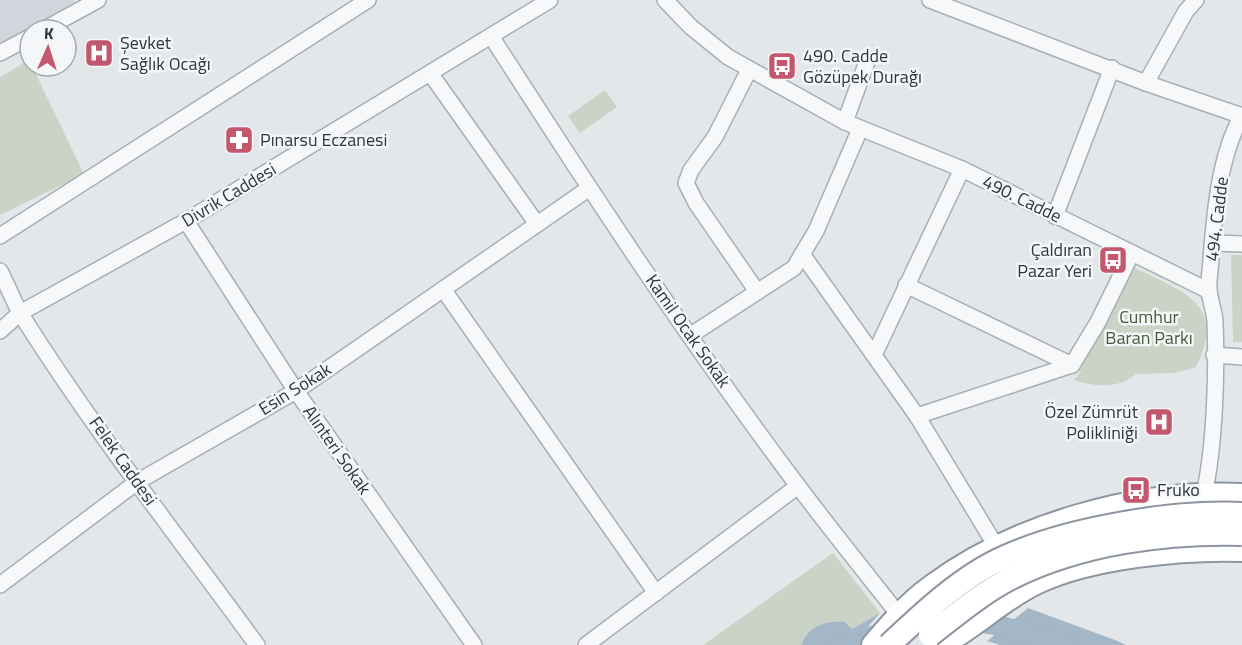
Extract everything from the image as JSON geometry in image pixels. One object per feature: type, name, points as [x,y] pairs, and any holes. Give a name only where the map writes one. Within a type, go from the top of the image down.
[{"type":"highway","points":[[873,645],[896,618],[929,588],[996,546],[1091,514],[1149,500],[1204,495],[1242,495]]},
{"type":"highway","points":[[1204,495],[1223,501],[1232,517],[1230,535],[1208,550],[1184,538],[1179,522],[1184,507],[1204,495]]},
{"type":"highway","points":[[1149,500],[1162,504],[1171,526],[1172,535],[1166,547],[1152,555]]},
{"type":"highway","points":[[889,645],[969,578],[1004,557],[1107,527],[1173,518],[1242,514]]},
{"type":"highway","points":[[943,641],[972,602],[1012,578],[1049,562],[1123,543],[1170,537],[1242,534]]},
{"type":"highway","points":[[943,641],[1038,582],[1073,570],[1152,555],[1208,550],[1242,550]]},
{"type":"street","points":[[61,18],[81,4],[98,0]]},
{"type":"street","points":[[0,236],[368,0]]},
{"type":"street","name":"490. Cadde","points":[[665,0],[691,27],[728,57],[845,122],[962,170],[1209,291]]},
{"type":"street","points":[[930,0],[1112,68],[1146,83],[1242,116]]},
{"type":"street","points":[[1146,83],[1186,11],[1196,0]]},
{"type":"street","name":"Divrik Caddesi","points":[[0,331],[20,314],[186,221],[548,1]]},
{"type":"street","name":"Kamil Ocak Sokak","points":[[491,36],[588,189],[798,486],[896,618]]},
{"type":"street","points":[[0,53],[18,43]]},
{"type":"street","points":[[845,122],[868,59]]},
{"type":"street","points":[[1055,216],[1112,68]]},
{"type":"street","points":[[749,70],[715,137],[691,170],[686,183],[696,203],[756,290]]},
{"type":"street","points":[[430,73],[537,224]]},
{"type":"street","name":"494. Cadde","points":[[1209,291],[1212,243],[1230,137],[1242,116]]},
{"type":"street","points":[[691,335],[756,290],[794,268],[816,231],[860,129]]},
{"type":"street","points":[[874,355],[962,170]]},
{"type":"street","name":"Esin Sokak","points":[[0,585],[137,482],[296,391],[588,189]]},
{"type":"street","name":"Alınteri Sokak","points":[[186,221],[296,391],[474,645]]},
{"type":"street","points":[[1212,243],[1242,244]]},
{"type":"street","points":[[917,416],[1072,365],[1098,322],[1132,253]]},
{"type":"street","points":[[802,254],[917,416],[996,546]]},
{"type":"street","name":"Felek Caddesi","points":[[0,271],[20,314],[137,482],[257,645]]},
{"type":"street","points":[[906,285],[1072,365]]},
{"type":"street","points":[[442,289],[656,593]]},
{"type":"street","points":[[1204,495],[1209,472],[1215,321],[1209,291]]},
{"type":"street","points":[[1214,356],[1242,357]]},
{"type":"street","points":[[586,645],[798,486]]},
{"type":"shaded area","points":[[0,0],[74,0],[77,6],[54,18],[18,18],[18,37],[0,46]]},
{"type":"green space","points":[[18,66],[18,78],[38,78],[84,174],[0,215],[0,77]]},
{"type":"green space","points":[[605,90],[617,107],[580,133],[568,116]]},
{"type":"green space","points":[[1231,255],[1242,255],[1242,342],[1233,342]]},
{"type":"green space","name":"Cumhur Baran Parkı","points":[[1131,266],[1182,292],[1203,313],[1207,327],[1205,345],[1196,367],[1175,373],[1136,374],[1122,382],[1106,385],[1074,380],[1081,371],[1068,371]]},
{"type":"green space","points":[[833,553],[880,613],[852,629],[845,622],[820,627],[809,634],[801,645],[703,645]]},
{"type":"water","points":[[1028,608],[1126,645],[1000,645],[987,641]]},
{"type":"water","points":[[880,613],[852,645],[801,645],[809,633],[819,626],[831,622],[845,622],[852,629]]},
{"type":"waterway","points":[[966,620],[993,624],[1066,645]]},
{"type":"waterway","points":[[842,645],[891,631]]},
{"type":"place","name":"Şevket Sağlık Ocağı","points":[[99,53]]},
{"type":"place","name":"490. Cadde Gözüpek Durağı","points":[[782,66]]},
{"type":"place","name":"Pınarsu Eczanesi","points":[[239,140]]},
{"type":"place","name":"Çaldıran Pazar Yeri","points":[[1113,260]]},
{"type":"place","name":"Özel Zümrüt Polikliniği","points":[[1159,422]]},
{"type":"place","name":"Fruko","points":[[1136,490]]}]
